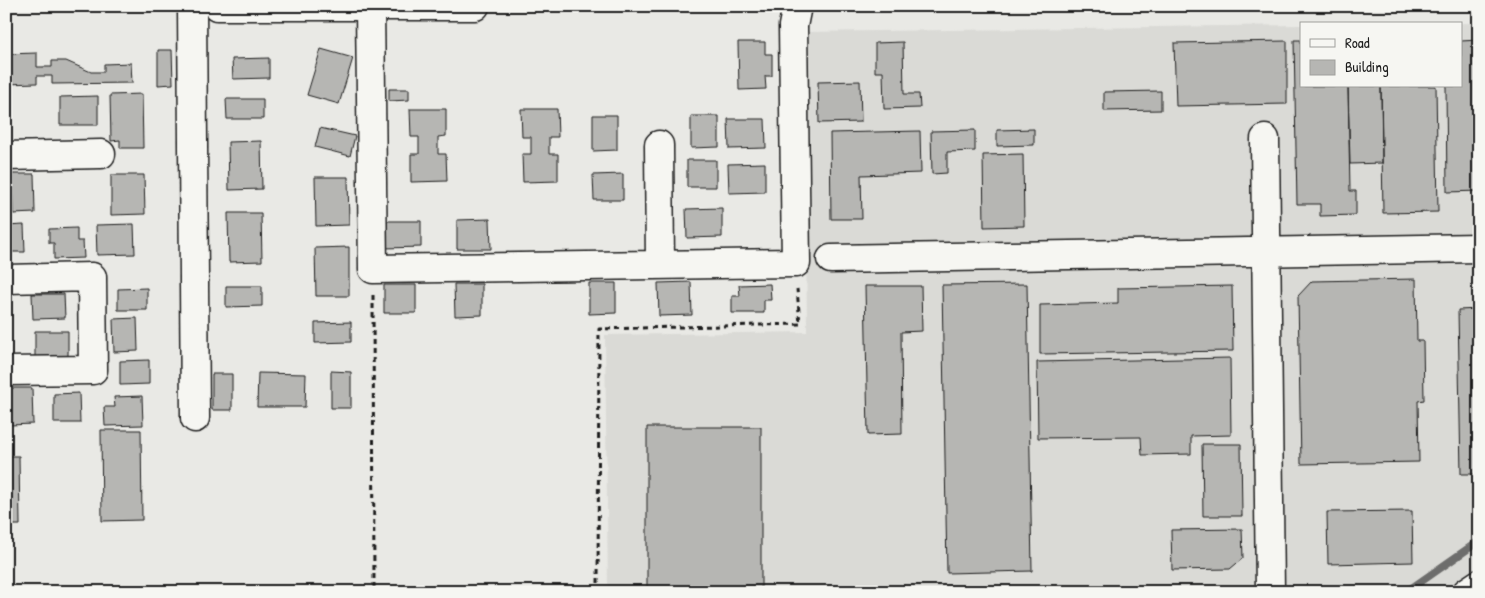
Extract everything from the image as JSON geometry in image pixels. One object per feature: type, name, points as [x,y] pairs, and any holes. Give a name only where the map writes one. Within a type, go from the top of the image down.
[{"type":"street","points":[[192,6],[195,418]]},
{"type":"street","points":[[216,6],[475,6]]},
{"type":"street","points":[[370,7],[373,269],[796,263],[793,26],[797,6]]},
{"type":"street","points":[[1264,138],[1270,592]]},
{"type":"street","points":[[659,145],[660,265]]},
{"type":"street","points":[[6,156],[101,154]]},
{"type":"street","points":[[830,259],[1479,248]]},
{"type":"street","points":[[6,278],[92,277],[93,370],[6,371]]},
{"type":"street","points":[[1467,592],[1479,584]]},
{"type":"path","points":[[598,592],[599,329],[800,324],[796,263]]},
{"type":"path","points":[[373,269],[374,592]]},
{"type":"shaded area","points":[[1462,23],[1479,23],[1479,592],[608,592],[605,335],[807,332],[804,32],[1300,25],[1300,88],[1462,88]]},
{"type":"building","points":[[1294,40],[1300,40],[1300,88],[1348,88],[1350,191],[1356,191],[1356,215],[1320,216],[1320,204],[1297,204]]},
{"type":"building","points":[[1479,40],[1479,191],[1447,192],[1446,88],[1462,88],[1462,41]]},
{"type":"building","points":[[1287,41],[1287,104],[1176,106],[1174,43]]},
{"type":"building","points":[[738,42],[765,42],[765,54],[772,54],[772,76],[765,76],[766,89],[739,90]]},
{"type":"building","points":[[903,42],[904,94],[919,94],[920,108],[884,109],[883,72],[875,72],[875,43]]},
{"type":"building","points":[[321,49],[353,58],[339,104],[307,95]]},
{"type":"building","points":[[158,50],[172,50],[173,84],[158,85]]},
{"type":"building","points":[[37,53],[37,67],[52,67],[52,61],[66,61],[91,72],[104,72],[104,64],[131,63],[132,83],[52,84],[52,76],[37,76],[37,83],[6,84],[6,54]]},
{"type":"building","points":[[269,58],[269,78],[233,79],[232,59]]},
{"type":"building","points":[[860,81],[861,122],[819,123],[818,82]]},
{"type":"building","points":[[1348,88],[1381,88],[1382,163],[1350,164]]},
{"type":"building","points":[[1381,88],[1436,88],[1438,212],[1383,213]]},
{"type":"building","points":[[389,89],[409,89],[409,100],[389,101]]},
{"type":"building","points":[[1161,91],[1161,110],[1104,111],[1104,92]]},
{"type":"building","points":[[142,94],[143,148],[120,148],[120,140],[111,141],[110,95]]},
{"type":"building","points":[[98,96],[98,125],[60,125],[60,97]]},
{"type":"building","points":[[226,99],[263,99],[263,119],[227,119]]},
{"type":"building","points":[[410,109],[446,109],[446,136],[438,137],[438,154],[446,154],[447,181],[411,182],[411,154],[419,154],[419,137],[411,137]]},
{"type":"building","points":[[521,109],[557,109],[558,137],[549,137],[549,154],[558,154],[558,181],[523,182],[522,154],[531,154],[531,137],[522,137]]},
{"type":"building","points":[[593,115],[617,115],[617,150],[593,151]]},
{"type":"building","points":[[691,116],[719,116],[719,147],[691,148]]},
{"type":"building","points":[[728,119],[765,119],[766,148],[729,149]]},
{"type":"building","points":[[320,128],[355,136],[350,156],[315,147]]},
{"type":"building","points":[[1034,129],[1034,145],[997,146],[997,130]]},
{"type":"building","points":[[975,130],[975,151],[947,152],[947,173],[932,174],[931,131]]},
{"type":"building","points":[[920,131],[921,173],[861,175],[862,219],[831,219],[830,133]]},
{"type":"building","points":[[261,141],[262,189],[229,190],[228,142]]},
{"type":"building","points":[[1023,154],[1024,226],[984,227],[983,155]]},
{"type":"building","points":[[687,160],[716,160],[716,187],[687,187]]},
{"type":"building","points":[[765,163],[765,192],[729,193],[728,164]]},
{"type":"building","points":[[12,174],[34,174],[35,213],[13,214]]},
{"type":"building","points":[[623,174],[623,200],[594,200],[593,175]]},
{"type":"building","points":[[111,175],[144,175],[145,214],[111,215]]},
{"type":"building","points":[[315,177],[348,177],[349,225],[316,226]]},
{"type":"building","points":[[722,208],[722,237],[687,238],[686,209]]},
{"type":"building","points":[[228,213],[261,213],[262,261],[229,262]]},
{"type":"building","points":[[490,219],[491,249],[457,249],[457,220]]},
{"type":"building","points":[[384,221],[421,221],[421,247],[385,248]]},
{"type":"building","points":[[134,224],[135,254],[97,255],[96,225]]},
{"type":"building","points":[[24,225],[25,252],[6,252],[6,226]]},
{"type":"building","points":[[77,228],[77,241],[83,241],[84,258],[54,259],[54,243],[49,243],[49,229]]},
{"type":"building","points":[[349,247],[349,296],[316,296],[315,248]]},
{"type":"building","points":[[1416,279],[1417,341],[1423,341],[1424,400],[1418,401],[1419,462],[1301,464],[1298,296],[1312,281]]},
{"type":"building","points":[[691,282],[692,315],[659,316],[658,283]]},
{"type":"building","points":[[589,283],[616,283],[616,313],[589,314]]},
{"type":"building","points":[[454,284],[482,284],[482,315],[455,316]]},
{"type":"building","points":[[770,284],[771,300],[764,300],[764,313],[732,313],[732,296],[740,296],[739,285]]},
{"type":"building","points":[[1027,284],[1032,571],[947,573],[942,285]]},
{"type":"building","points":[[384,285],[416,285],[416,313],[384,313]]},
{"type":"building","points":[[226,286],[262,286],[262,306],[226,307]]},
{"type":"building","points":[[865,286],[921,286],[922,331],[901,332],[902,434],[868,435]]},
{"type":"building","points":[[1232,286],[1233,351],[1040,354],[1040,305],[1118,303],[1118,288]]},
{"type":"building","points":[[147,288],[147,310],[118,310],[118,289]]},
{"type":"building","points":[[32,294],[64,294],[65,318],[33,319]]},
{"type":"building","points":[[1479,309],[1479,474],[1461,474],[1458,310]]},
{"type":"building","points":[[137,318],[138,351],[114,352],[113,319]]},
{"type":"building","points":[[351,322],[351,342],[315,343],[315,323]]},
{"type":"building","points":[[35,331],[68,331],[68,359],[35,360]]},
{"type":"building","points":[[1230,358],[1231,435],[1191,436],[1191,454],[1142,455],[1141,437],[1038,438],[1037,362]]},
{"type":"building","points":[[149,360],[149,384],[120,385],[120,361]]},
{"type":"building","points":[[331,371],[351,372],[351,408],[331,408]]},
{"type":"building","points":[[258,373],[306,374],[305,407],[257,407]]},
{"type":"building","points":[[212,374],[232,374],[232,410],[212,410]]},
{"type":"building","points":[[10,388],[32,388],[33,424],[10,425]]},
{"type":"building","points":[[79,393],[80,423],[54,423],[54,394]]},
{"type":"building","points":[[142,396],[143,425],[105,426],[104,407],[115,407],[114,397]]},
{"type":"building","points":[[647,427],[761,427],[761,592],[647,592]]},
{"type":"building","points":[[101,430],[141,430],[142,520],[102,521]]},
{"type":"building","points":[[1202,444],[1241,444],[1242,516],[1203,516]]},
{"type":"building","points":[[6,456],[19,456],[20,525],[6,525]]},
{"type":"building","points":[[1412,511],[1413,562],[1328,564],[1327,512]]},
{"type":"building","points":[[1242,529],[1243,558],[1230,569],[1172,570],[1171,530]]},
{"type":"waterway","points":[[1406,592],[1479,541]]}]
